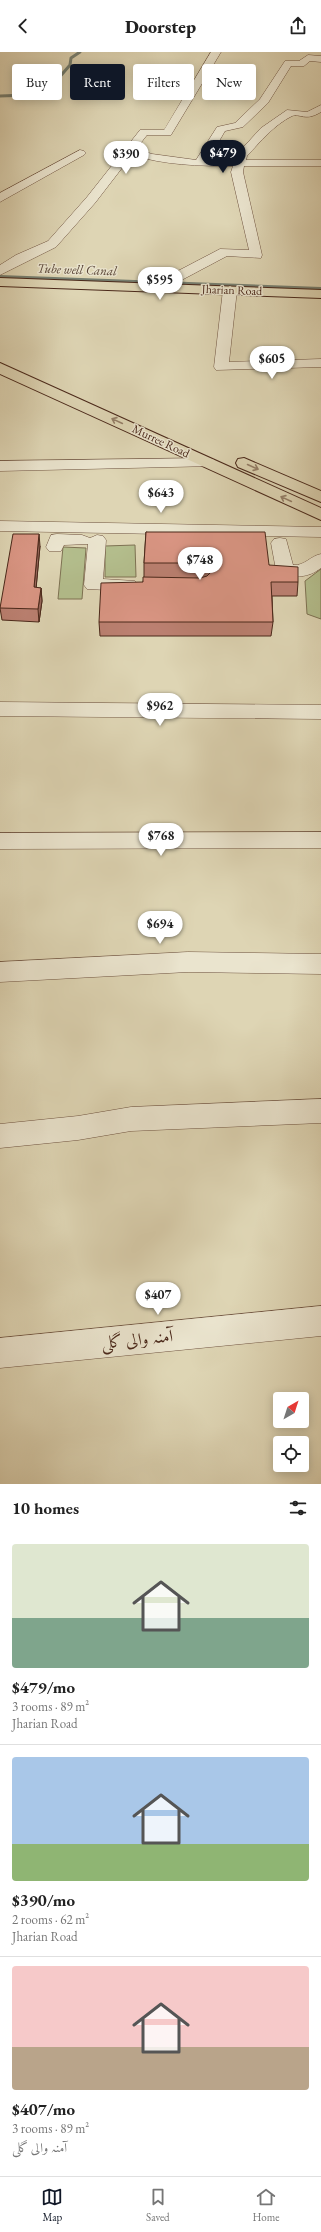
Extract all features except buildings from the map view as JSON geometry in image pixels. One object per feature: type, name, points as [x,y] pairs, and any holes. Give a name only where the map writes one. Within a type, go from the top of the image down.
[{"type":"main road","name":"Jharian Road","points":[[0,282],[321,294]]},
{"type":"main road","name":"Murree Road","points":[[0,354],[58,387],[208,463],[321,515]]},
{"type":"main road","name":"Murree Road","points":[[0,368],[58,387],[321,498]]},
{"type":"street","points":[[157,158],[167,133],[188,100],[200,74],[216,52]]},
{"type":"street","points":[[200,163],[221,129],[239,125],[264,101],[288,63],[301,64],[308,58],[321,59]]},
{"type":"street","points":[[156,288],[225,252],[256,255],[237,172],[242,155],[265,130],[291,112],[309,115],[321,108]]},
{"type":"street","points":[[0,272],[21,258],[52,244],[131,150],[144,132],[167,133]]},
{"type":"street","points":[[131,150],[157,158],[200,163],[321,163]]},
{"type":"street","points":[[0,198],[80,153]]},
{"type":"street","points":[[230,290],[221,367],[321,364]]},
{"type":"street","points":[[0,466],[208,463]]},
{"type":"street","points":[[4,530],[321,532]]},
{"type":"street","points":[[55,547],[57,540],[321,544]]},
{"type":"street","points":[[96,540],[92,585],[146,585]]},
{"type":"street","points":[[280,543],[285,570],[305,571],[321,559]]},
{"type":"street","points":[[0,709],[321,712]]},
{"type":"street","points":[[0,841],[321,840]]},
{"type":"street","points":[[0,972],[188,962],[321,964]]},
{"type":"street","points":[[0,1136],[78,1128],[131,1119],[321,1111]]},
{"type":"street","name":"آمنہ والی گلی","points":[[0,1353],[321,1321]]},
{"type":"green space","points":[[135,545],[136,577],[105,577],[105,546]]},
{"type":"green space","points":[[63,547],[86,548],[82,599],[58,599]]},
{"type":"green space","points":[[321,569],[321,619],[307,614],[305,581]]},
{"type":"waterway","points":[[0,96],[28,95],[39,87],[57,80],[70,65],[71,58],[80,52]]},
{"type":"waterway","name":"Tube well Canal","points":[[0,277],[321,289]]}]
